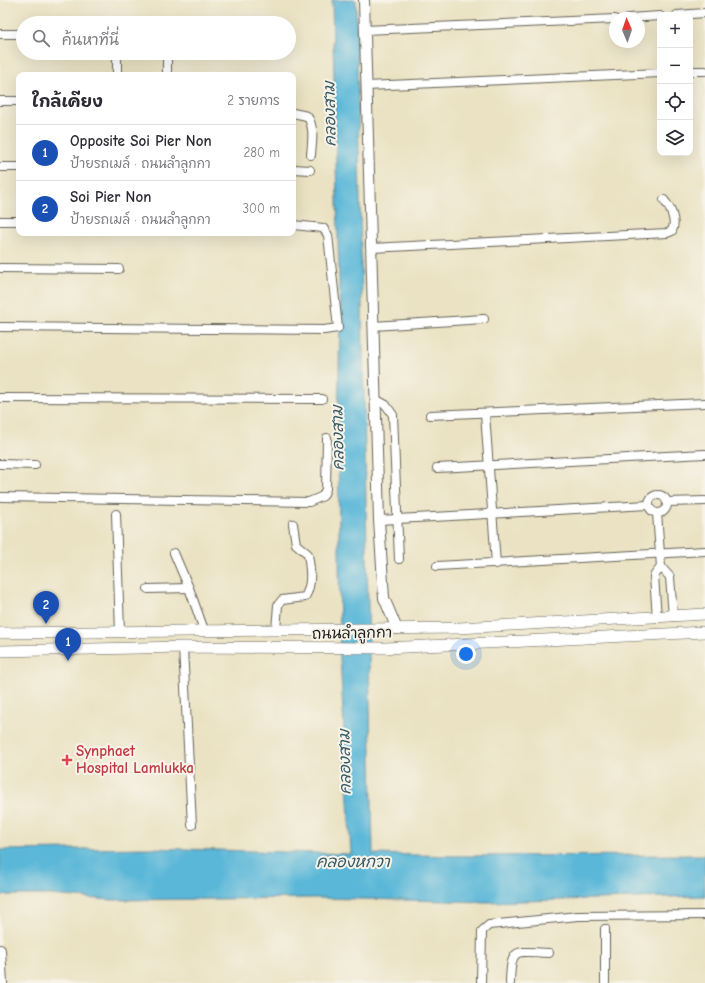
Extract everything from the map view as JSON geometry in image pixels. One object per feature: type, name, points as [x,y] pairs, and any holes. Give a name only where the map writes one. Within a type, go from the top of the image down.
[{"type":"main road","name":"ถนนลำลูกกา","points":[[0,633],[459,628],[657,618],[705,614]]},
{"type":"main road","name":"ถนนลำลูกกา","points":[[0,651],[183,647],[332,649],[386,648],[705,632]]},
{"type":"street","points":[[364,0],[379,520],[384,598],[397,629]]},
{"type":"street","points":[[693,14],[705,13]]},
{"type":"street","points":[[645,17],[657,16]]},
{"type":"street","points":[[365,30],[609,19]]},
{"type":"street","points":[[0,34],[16,34]]},
{"type":"street","points":[[117,60],[117,72]]},
{"type":"street","points":[[167,60],[168,72]]},
{"type":"street","points":[[693,71],[705,71]]},
{"type":"street","points":[[366,86],[657,73]]},
{"type":"street","points":[[0,101],[16,101]]},
{"type":"street","points":[[296,114],[307,116],[312,125],[311,154]]},
{"type":"street","points":[[0,167],[16,167]]},
{"type":"street","points":[[296,170],[310,170]]},
{"type":"street","points":[[371,248],[667,233],[672,231],[674,226],[671,212],[664,200]]},
{"type":"street","points":[[0,221],[16,221]]},
{"type":"street","points":[[0,326],[324,330],[338,328],[328,235],[323,228],[313,226],[296,226]]},
{"type":"street","points":[[0,268],[119,269]]},
{"type":"street","points":[[373,326],[484,319]]},
{"type":"street","points":[[0,398],[322,399]]},
{"type":"street","points":[[376,399],[386,405],[393,415],[398,559]]},
{"type":"street","points":[[430,415],[485,414],[705,403]]},
{"type":"street","points":[[485,414],[496,564]]},
{"type":"street","points":[[0,497],[308,502],[323,496],[326,489],[327,438]]},
{"type":"street","points":[[437,468],[705,454]]},
{"type":"street","points":[[0,464],[35,465]]},
{"type":"street","points":[[658,494],[666,498],[667,502],[665,510],[657,513],[653,512],[648,505],[651,497],[658,494]]},
{"type":"street","points":[[667,502],[705,501]]},
{"type":"street","points":[[379,520],[492,515],[648,505]]},
{"type":"street","points":[[657,513],[661,567],[670,577],[673,617]]},
{"type":"street","points":[[116,514],[120,632]]},
{"type":"street","points":[[276,630],[278,605],[282,600],[305,596],[309,590],[311,576],[308,554],[296,544],[293,524]]},
{"type":"street","points":[[437,566],[496,564],[705,551]]},
{"type":"street","points":[[174,553],[189,588],[204,630]]},
{"type":"street","points":[[657,618],[654,576],[661,567]]},
{"type":"street","points":[[148,589],[189,588]]},
{"type":"street","points":[[183,647],[192,825]]},
{"type":"street","points":[[481,983],[482,931],[489,925],[571,917],[705,915]]},
{"type":"street","points":[[605,929],[605,983]]},
{"type":"street","points":[[0,950],[2,983]]},
{"type":"street","points":[[510,983],[510,961],[514,955],[520,952],[549,953]]},
{"type":"water","name":"คลองหกวา","points":[[332,0],[356,0],[373,854],[459,856],[705,855],[705,896],[488,902],[318,898],[111,900],[51,895],[0,895],[0,850],[151,848],[351,854],[340,658],[338,428],[340,319]]},
{"type":"place","name":"Soi Pier Non","points":[[46,624]]},
{"type":"place","name":"Opposite Soi Pier Non","points":[[68,661]]},
{"type":"place","name":"Synphaet Hospital Lamlukka","points":[[67,760]]},
{"type":"water label","name":"คลองสาม","points":[[330,114]]},
{"type":"water label","name":"คลองสาม","points":[[338,438]]},
{"type":"water label","name":"คลองสาม","points":[[345,762]]}]
